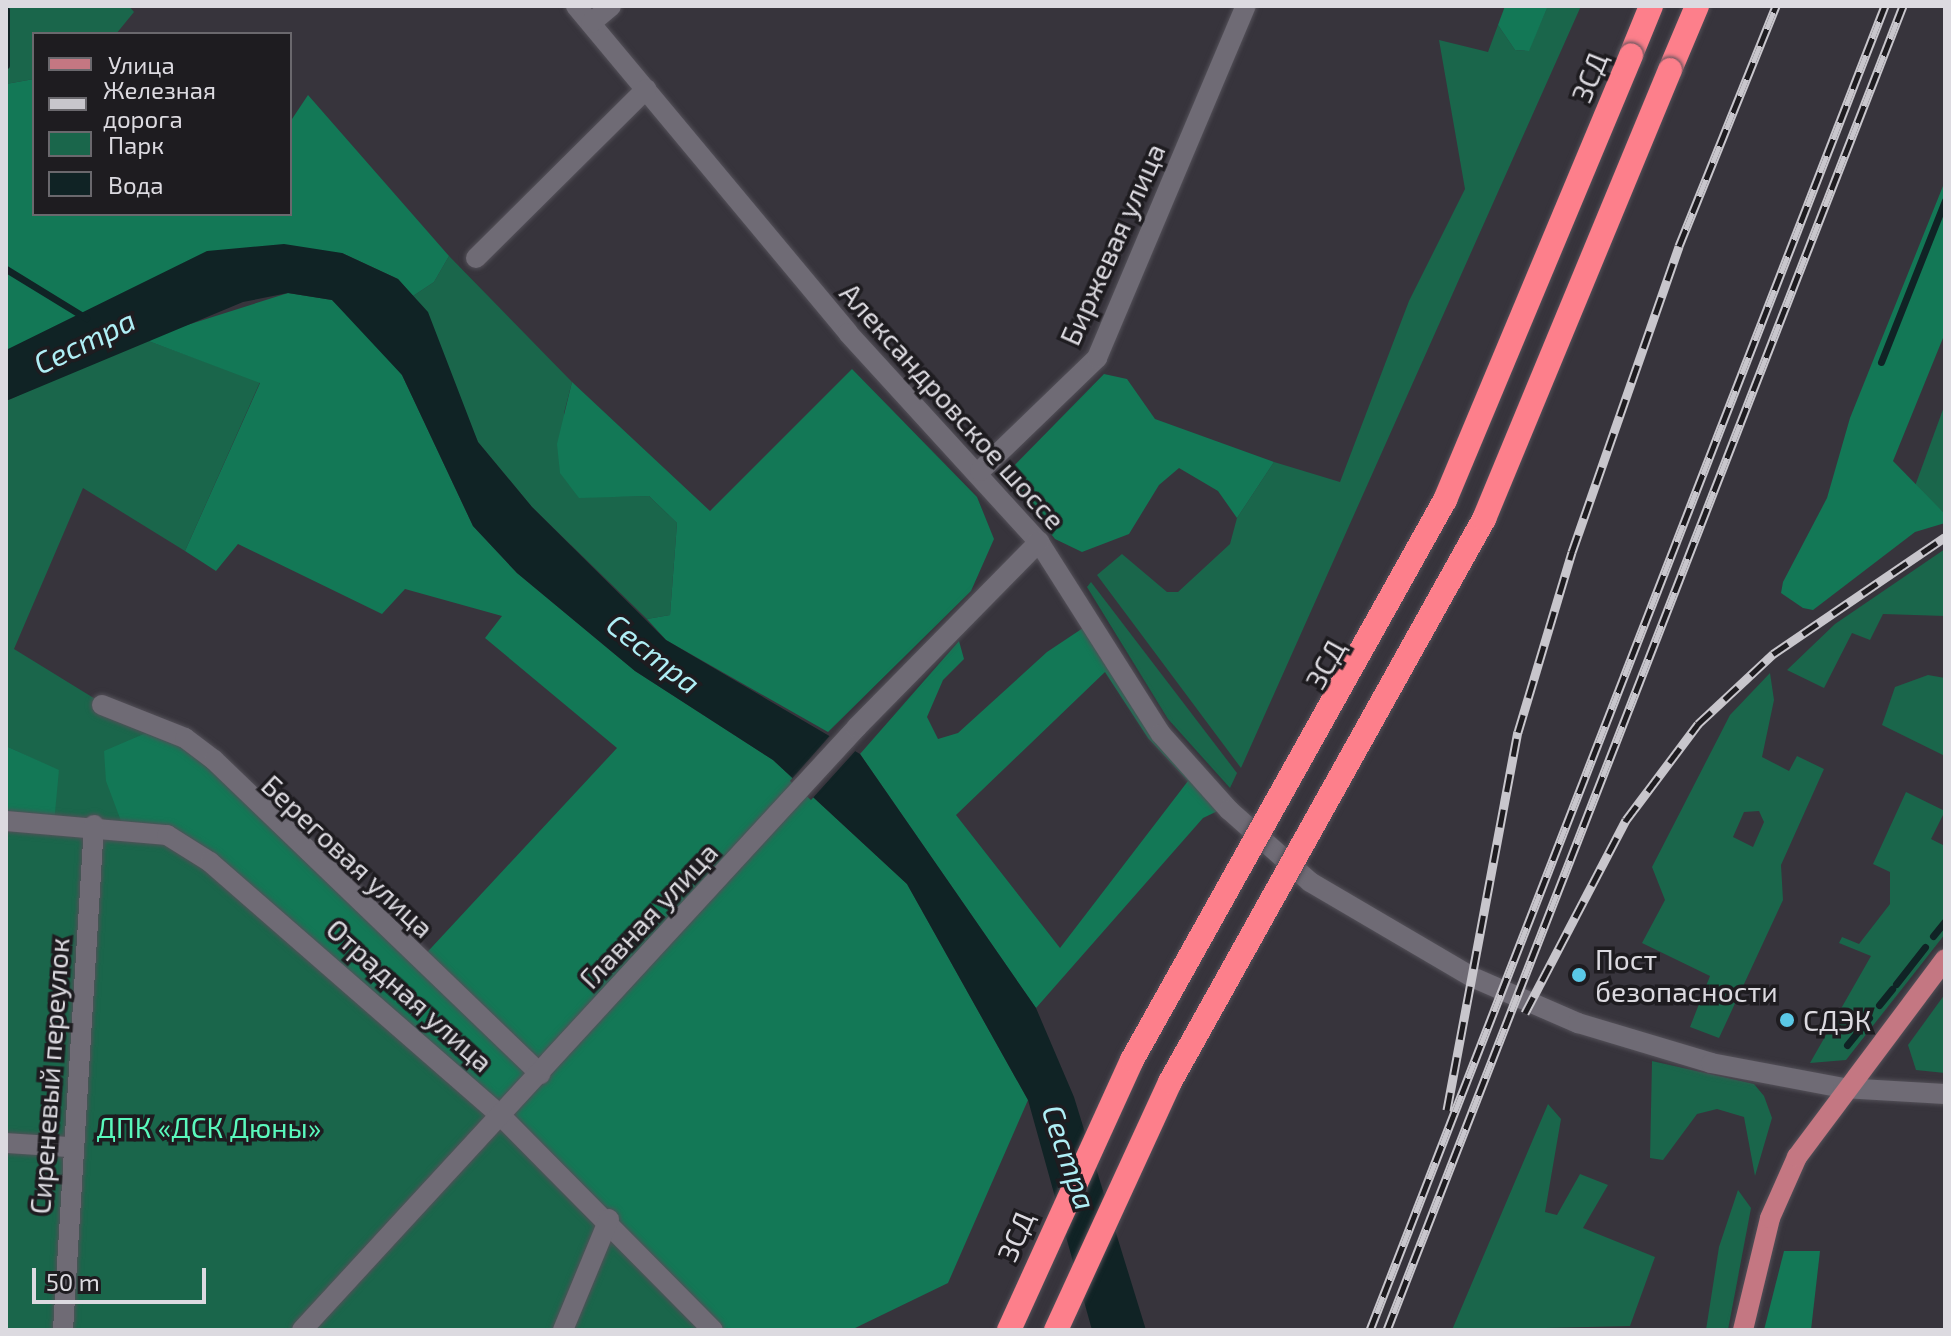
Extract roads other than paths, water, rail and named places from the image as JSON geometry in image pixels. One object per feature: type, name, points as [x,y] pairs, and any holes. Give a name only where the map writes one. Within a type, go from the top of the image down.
[{"type":"highway","name":"ЗСД","points":[[1009,1330],[1132,1060],[1445,500],[1651,6]]},
{"type":"highway","points":[[1056,1330],[1170,1082],[1484,519],[1697,6]]},
{"type":"main road","points":[[1743,1330],[1770,1218],[1797,1157],[1843,1088],[1945,959]]},
{"type":"street","name":"Александровское шоссе","points":[[576,6],[848,333],[980,471],[1039,542],[1161,734],[1229,810],[1310,882],[1472,977],[1578,1023],[1711,1063],[1843,1088],[1945,1094]]},
{"type":"street","points":[[591,23],[611,6]]},
{"type":"street","name":"Биржевая улица","points":[[980,471],[1097,358],[1246,6]]},
{"type":"street","points":[[476,258],[646,89]]},
{"type":"street","name":"Главная улица","points":[[302,1330],[502,1117],[857,727],[1039,542]]},
{"type":"street","name":"Береговая улица","points":[[102,705],[185,738],[214,760],[540,1074]]},
{"type":"street","name":"Отрадная улица","points":[[6,821],[94,825],[167,835],[210,862],[502,1117],[609,1219],[713,1330]]},
{"type":"street","name":"Сиреневый переулок","points":[[63,1330],[70,1147],[94,825]]},
{"type":"street","points":[[6,1143],[70,1147]]},
{"type":"street","points":[[563,1330],[609,1219]]},
{"type":"water","name":"Сестра","points":[[284,244],[342,253],[398,279],[428,312],[478,442],[532,507],[666,640],[860,754],[1036,1008],[1074,1097],[1146,1330],[1092,1330],[1028,1100],[907,884],[773,760],[635,671],[517,573],[473,526],[402,375],[332,300],[288,293],[243,302],[6,401],[6,350],[207,251]]},
{"type":"waterway","points":[[6,10],[6,65]]},
{"type":"waterway","points":[[1881,362],[1945,200]]},
{"type":"waterway","name":"Сестра","points":[[6,269],[86,318]]},
{"type":"waterway","points":[[1933,936],[1945,921]]},
{"type":"waterway","points":[[1896,984],[1925,947]]},
{"type":"waterway","points":[[1879,1005],[1892,989]]},
{"type":"waterway","points":[[1847,1045],[1869,1018]]},
{"type":"railway","points":[[1447,1110],[1518,732],[1572,552],[1679,246],[1776,6]]},
{"type":"railway","points":[[1370,1330],[1885,6]]},
{"type":"railway","points":[[1387,1330],[1903,6]]},
{"type":"railway","points":[[1525,1013],[1626,820],[1698,724],[1773,654],[1945,537]]},
{"type":"place","name":"Пост безопасности","points":[[1579,975]]},
{"type":"place","name":"СДЭК","points":[[1787,1020]]},
{"type":"park label","name":"ДПК «ДСК Дюны»","points":[[209,1127]]}]
